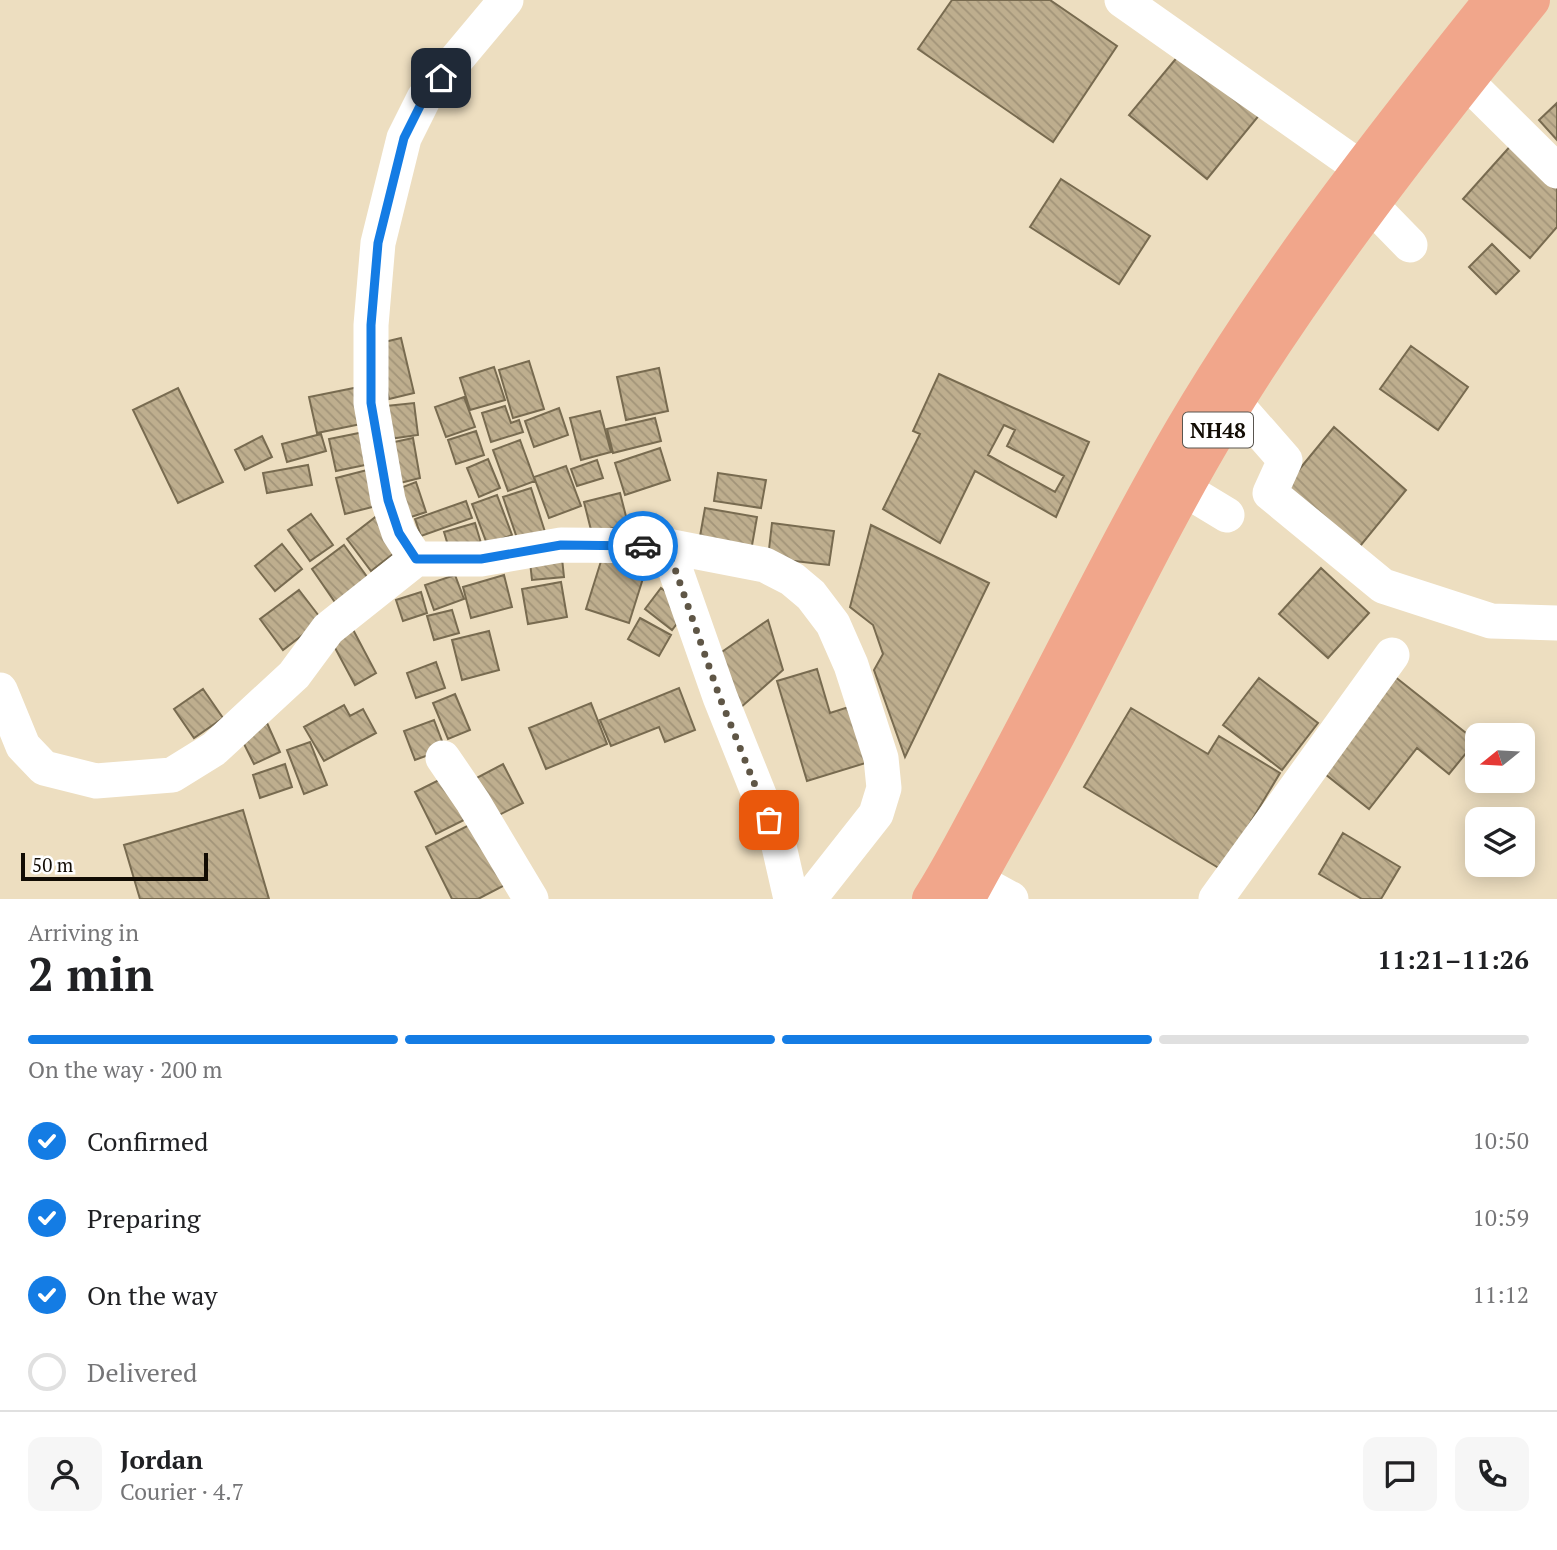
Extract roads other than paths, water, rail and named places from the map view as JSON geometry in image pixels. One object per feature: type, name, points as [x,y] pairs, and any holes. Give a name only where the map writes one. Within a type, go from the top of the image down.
[{"type":"highway","name":"NH48","points":[[971,889],[1060,728],[1184,489],[1366,187],[1486,12],[1531,0]]},
{"type":"highway","name":"NH48","points":[[931,899],[1034,714],[1155,479],[1197,407],[1256,314],[1366,187],[1467,82],[1486,12]]},
{"type":"street","points":[[416,559],[399,533],[388,500],[371,403],[371,325],[378,243],[404,138],[424,98],[506,0]]},
{"type":"street","points":[[1122,0],[1366,187],[1410,245]]},
{"type":"street","points":[[1467,82],[1557,171]]},
{"type":"street","points":[[1235,403],[1285,460],[1269,493],[1383,586],[1490,621],[1557,623]]},
{"type":"street","points":[[1184,489],[1227,515]]},
{"type":"street","points":[[0,690],[23,746],[44,768],[96,781],[172,775],[214,749],[294,674],[328,629],[416,559],[481,559],[561,545],[667,546],[765,565],[792,579],[811,595],[832,624],[851,665],[881,758],[884,788],[876,814],[809,899]]},
{"type":"street","points":[[667,546],[720,698],[778,842],[791,899]]},
{"type":"street","points":[[1216,899],[1392,655]]},
{"type":"street","points":[[443,758],[473,802],[531,899]]},
{"type":"street","points":[[971,889],[1011,899]]}]
